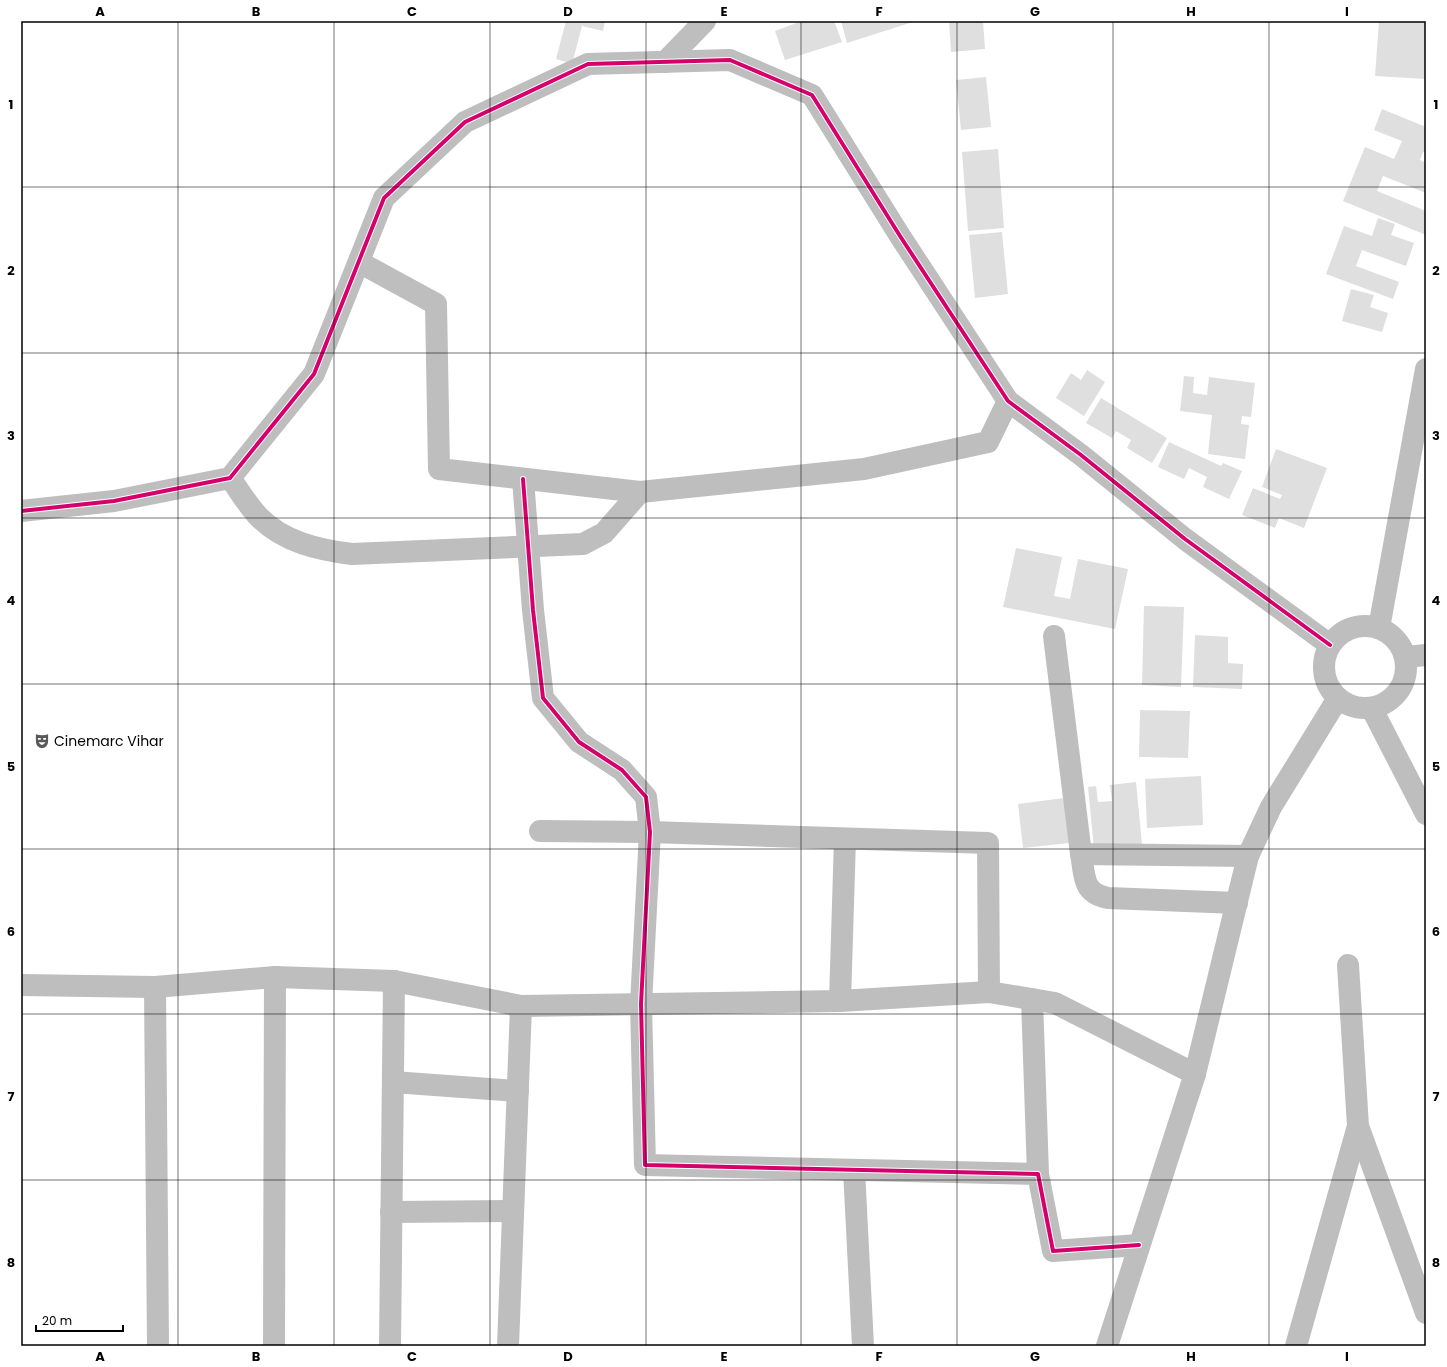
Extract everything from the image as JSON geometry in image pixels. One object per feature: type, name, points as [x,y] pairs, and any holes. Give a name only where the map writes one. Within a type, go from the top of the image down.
[{"type":"street","points":[[665,62],[705,21]]},
{"type":"street","points":[[21,511],[114,501],[230,478],[314,374],[384,198],[465,122],[588,64],[730,60],[812,95],[900,236],[1008,401],[1081,455],[1185,539],[1330,645]]},
{"type":"street","points":[[359,262],[436,304],[439,469],[640,492],[864,469],[988,442],[1008,401]]},
{"type":"street","points":[[1379,628],[1426,369]]},
{"type":"street","points":[[230,478],[260,518],[291,538],[323,551],[352,554],[583,544],[604,534],[640,492]]},
{"type":"street","points":[[523,478],[533,610],[543,698],[579,742],[622,770],[646,797],[650,832],[641,1004],[645,1165],[1038,1174]]},
{"type":"street","points":[[1365,626],[1379,628],[1391,634],[1416,656],[1407,671],[1403,684],[1396,696],[1385,704],[1372,708],[1358,708],[1345,704],[1334,696],[1327,684],[1324,671],[1324,657],[1330,645],[1339,635],[1351,628],[1365,626]]},
{"type":"street","points":[[1054,636],[1081,854],[1086,884],[1091,892],[1097,896],[1108,898],[1237,903]]},
{"type":"street","points":[[1107,1346],[1195,1074],[1248,856],[1272,807],[1338,698]]},
{"type":"street","points":[[1372,708],[1425,810]]},
{"type":"street","points":[[540,831],[650,832],[988,843],[989,992]]},
{"type":"street","points":[[840,1001],[845,839]]},
{"type":"street","points":[[1081,854],[1248,856]]},
{"type":"street","points":[[1348,965],[1358,1126],[1426,1313]]},
{"type":"street","points":[[21,985],[154,987],[275,977],[394,981],[521,1006],[840,1001],[989,992],[1055,1003],[1195,1074]]},
{"type":"street","points":[[274,1346],[275,977]]},
{"type":"street","points":[[390,1346],[394,981]]},
{"type":"street","points":[[154,987],[158,1346]]},
{"type":"street","points":[[1032,999],[1038,1174],[1052,1251],[1139,1245]]},
{"type":"street","points":[[508,1346],[521,1006]]},
{"type":"street","points":[[393,1082],[518,1091]]},
{"type":"street","points":[[1296,1346],[1358,1126]]},
{"type":"street","points":[[854,1170],[863,1346]]},
{"type":"street","points":[[392,1212],[513,1210]]},
{"type":"building","points":[[566,21],[605,21],[603,31],[582,26],[572,64],[556,59]]},
{"type":"building","points":[[802,21],[834,21],[842,42],[785,60],[775,31]]},
{"type":"building","points":[[841,21],[916,21],[847,43]]},
{"type":"building","points":[[949,21],[983,21],[985,49],[951,52]]},
{"type":"building","points":[[1379,21],[1426,21],[1426,79],[1375,76]]},
{"type":"building","points":[[986,77],[991,127],[961,130],[956,80]]},
{"type":"building","points":[[1382,109],[1426,127],[1426,153],[1423,152],[1420,160],[1426,163],[1426,193],[1383,176],[1377,191],[1426,211],[1426,235],[1343,201],[1365,147],[1394,159],[1402,141],[1374,130]]},
{"type":"building","points":[[998,149],[1004,228],[968,231],[962,152]]},
{"type":"building","points":[[1378,218],[1395,224],[1391,235],[1414,243],[1406,266],[1362,250],[1356,266],[1399,282],[1393,299],[1326,274],[1344,226],[1372,236]]},
{"type":"building","points":[[1002,232],[1008,294],[975,298],[969,235]]},
{"type":"building","points":[[1351,289],[1374,295],[1370,307],[1388,313],[1382,332],[1342,321]]},
{"type":"building","points":[[1087,370],[1105,382],[1084,416],[1056,398],[1071,373],[1081,380]]},
{"type":"building","points":[[1184,376],[1194,377],[1193,393],[1207,395],[1209,377],[1255,383],[1251,417],[1242,416],[1241,424],[1249,425],[1245,459],[1208,454],[1212,415],[1180,411]]},
{"type":"building","points":[[1101,398],[1167,438],[1152,463],[1127,448],[1131,440],[1116,431],[1112,438],[1086,423]]},
{"type":"building","points":[[1169,442],[1221,466],[1223,463],[1242,471],[1229,499],[1203,487],[1207,477],[1189,468],[1184,479],[1158,467]]},
{"type":"building","points":[[1276,449],[1327,468],[1304,528],[1279,518],[1275,528],[1242,515],[1253,488],[1280,499],[1282,495],[1262,487]]},
{"type":"building","points":[[1016,548],[1062,557],[1054,596],[1070,599],[1078,559],[1128,569],[1115,629],[1003,607]]},
{"type":"building","points":[[1144,606],[1184,607],[1181,687],[1142,685]]},
{"type":"building","points":[[1195,635],[1228,637],[1228,663],[1243,664],[1242,689],[1193,687]]},
{"type":"building","points":[[1140,710],[1190,711],[1188,758],[1139,757]]},
{"type":"building","points":[[1201,776],[1203,825],[1147,828],[1145,779]]},
{"type":"building","points":[[1136,782],[1142,844],[1094,849],[1088,787],[1096,786],[1098,802],[1112,801],[1110,785]]},
{"type":"building","points":[[1064,798],[1069,843],[1023,848],[1018,804]]},
{"type":"cycle path","points":[[21,511],[114,501],[230,478],[314,374],[384,198],[465,122],[588,64],[730,60],[812,95],[900,236],[1008,401],[1081,455],[1185,539],[1330,645]]},
{"type":"cycle path","points":[[523,479],[533,610],[543,698],[579,742],[622,770],[646,797],[650,832],[641,1004],[645,1165],[1038,1174],[1053,1251],[1139,1245]]},
{"type":"place","name":"Cinemarc Vihar","points":[[42,741]]}]
